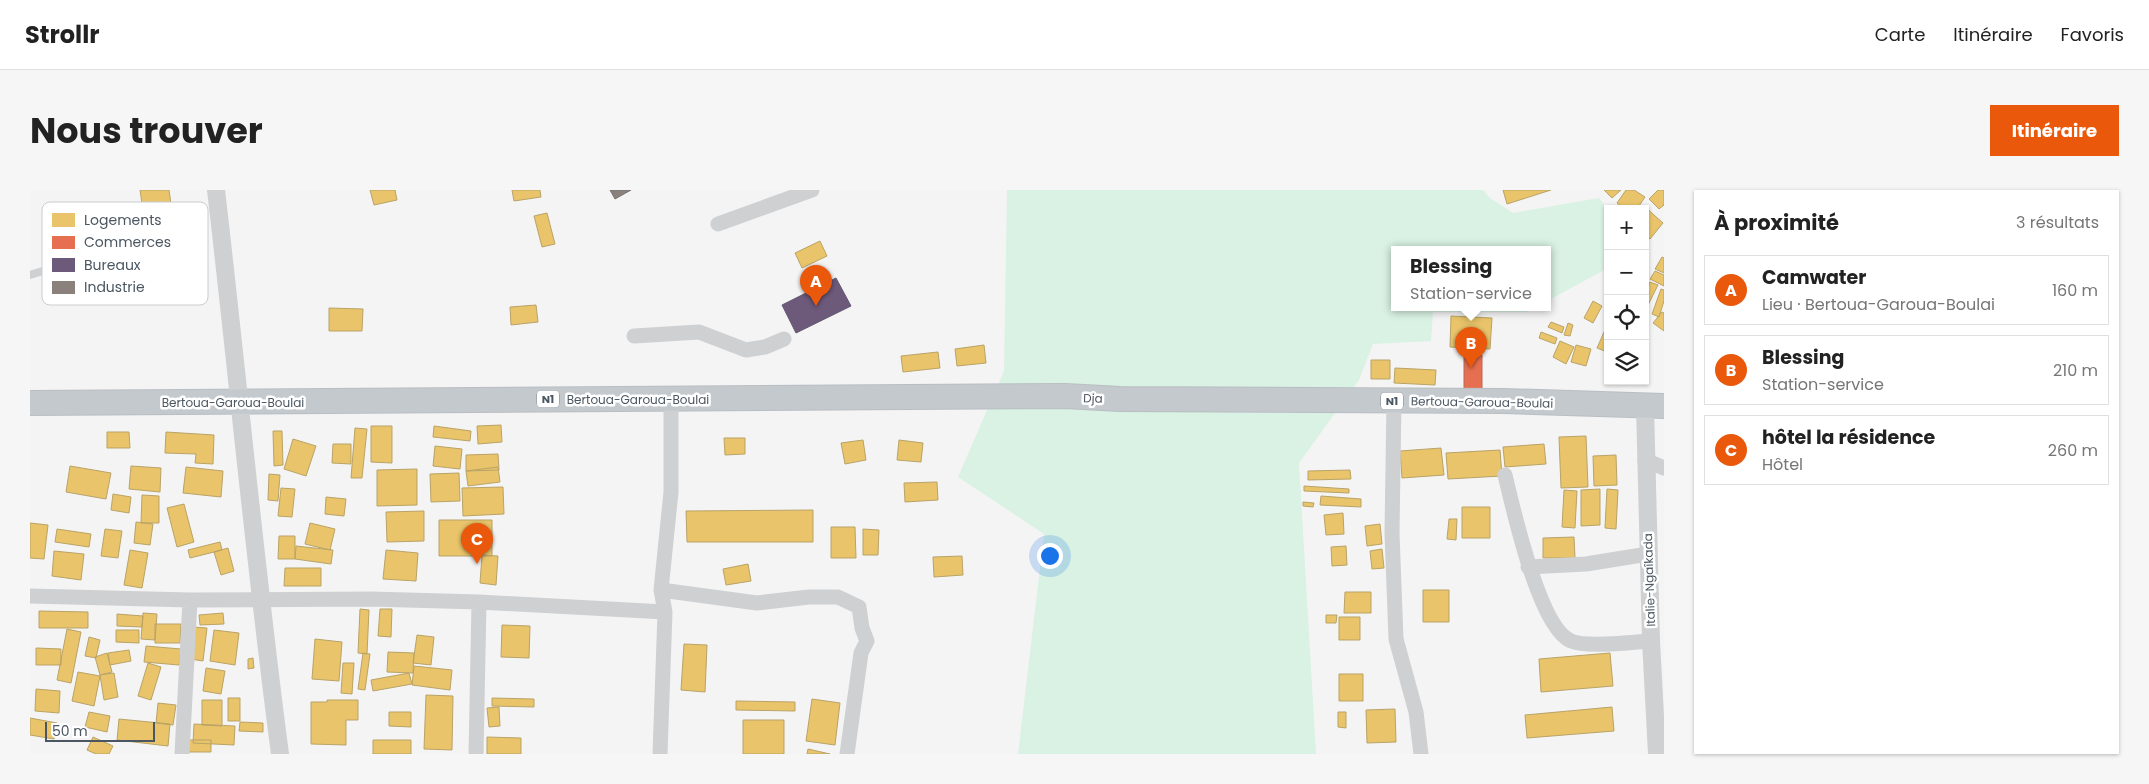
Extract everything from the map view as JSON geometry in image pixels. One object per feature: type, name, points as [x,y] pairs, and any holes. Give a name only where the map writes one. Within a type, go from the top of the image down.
[{"type":"highway","name":"Bertoua-Garoua-Boulai","points":[[30,403],[1065,396]]},
{"type":"highway","name":"Dja","points":[[1065,396],[1120,399]]},
{"type":"highway","name":"Bertoua-Garoua-Boulai","points":[[1120,399],[1504,401],[1654,406]]},
{"type":"street","points":[[216,190],[260,600],[280,754]]},
{"type":"street","points":[[718,224],[812,190]]},
{"type":"street","points":[[634,336],[699,332],[746,350],[765,347],[784,339]]},
{"type":"street","points":[[660,754],[665,612],[661,590],[671,492],[671,398]]},
{"type":"street","points":[[1394,400],[1392,533],[1396,639],[1416,712],[1420,754]]},
{"type":"street","name":"Italie-Ngaîkada","points":[[1654,406],[1645,460],[1657,754]]},
{"type":"street","points":[[1645,460],[1664,468]]},
{"type":"street","points":[[1505,476],[1528,567],[1547,611],[1560,632],[1568,640],[1580,644],[1651,641]]},
{"type":"street","points":[[1528,567],[1586,564],[1648,554]]},
{"type":"street","points":[[661,590],[757,602],[809,597],[838,597],[859,607],[862,628],[867,641],[861,652],[847,754]]},
{"type":"street","points":[[30,596],[190,600],[371,599],[479,602],[665,612]]},
{"type":"street","points":[[182,754],[190,600]]},
{"type":"street","points":[[476,754],[479,602]]},
{"type":"lane","points":[[30,275],[42,271]]},
{"type":"green space","points":[[1007,190],[1483,190],[1490,198],[1513,213],[1599,198],[1605,205],[1604,270],[1551,299],[1551,246],[1391,246],[1391,311],[1529,311],[1433,312],[1431,341],[1373,344],[1359,380],[1299,463],[1316,754],[1018,754],[1044,534],[958,477],[1004,371]]},
{"type":"building: Logements","points":[[140,190],[169,190],[171,202],[142,202]]},
{"type":"building: Logements","points":[[370,190],[395,190],[397,200],[374,205]]},
{"type":"building: Logements","points":[[512,190],[540,190],[541,197],[514,201]]},
{"type":"building: Logements","points":[[1503,190],[1551,190],[1507,204]]},
{"type":"building: Logements","points":[[1604,190],[1621,190],[1612,198]]},
{"type":"building: Logements","points":[[1626,190],[1634,190],[1645,197],[1640,205],[1620,205],[1617,203]]},
{"type":"building: Logements","points":[[1658,190],[1664,190],[1664,205],[1659,209],[1649,199]]},
{"type":"building: Logements","points":[[1649,210],[1663,223],[1649,238]]},
{"type":"building: Logements","points":[[547,213],[555,244],[542,247],[534,216]]},
{"type":"building: Logements","points":[[820,241],[827,256],[802,268],[795,253]]},
{"type":"building: Logements","points":[[1662,257],[1664,258],[1664,273],[1655,269]]},
{"type":"building: Logements","points":[[1655,271],[1664,275],[1664,286],[1650,279]]},
{"type":"building: Logements","points":[[1650,282],[1658,285],[1649,303],[1649,295]]},
{"type":"building: Logements","points":[[1661,289],[1664,290],[1664,301],[1659,317],[1652,314]]},
{"type":"building: Logements","points":[[1593,301],[1602,306],[1593,323],[1584,318]]},
{"type":"building: Logements","points":[[536,305],[538,322],[511,325],[510,307]]},
{"type":"building: Logements","points":[[329,308],[363,309],[362,331],[329,331]]},
{"type":"building: Logements","points":[[1662,312],[1664,313],[1664,331],[1653,323]]},
{"type":"building: Logements","points":[[1451,316],[1492,318],[1490,349],[1450,347]]},
{"type":"building: Logements","points":[[1551,322],[1564,327],[1562,333],[1548,327]]},
{"type":"building: Logements","points":[[1568,323],[1573,325],[1570,336],[1564,335]]},
{"type":"building: Logements","points":[[1541,332],[1557,338],[1555,344],[1539,338]]},
{"type":"building: Logements","points":[[1604,332],[1604,351],[1597,348]]},
{"type":"building: Logements","points":[[1560,341],[1574,347],[1566,364],[1553,357]]},
{"type":"building: Logements","points":[[984,345],[986,363],[957,366],[955,349]]},
{"type":"building: Logements","points":[[1576,345],[1591,349],[1586,366],[1571,362]]},
{"type":"building: Logements","points":[[938,352],[940,368],[903,372],[901,356]]},
{"type":"building: Logements","points":[[1371,360],[1390,360],[1390,379],[1371,379]]},
{"type":"building: Logements","points":[[1395,368],[1436,370],[1435,385],[1394,383]]},
{"type":"building: Logements","points":[[501,425],[502,442],[478,444],[477,426]]},
{"type":"building: Logements","points":[[371,426],[392,426],[392,463],[371,462]]},
{"type":"building: Logements","points":[[434,426],[471,431],[470,441],[433,437]]},
{"type":"building: Logements","points":[[355,428],[367,429],[362,478],[351,478]]},
{"type":"building: Logements","points":[[273,431],[282,431],[283,465],[274,466]]},
{"type":"building: Logements","points":[[107,432],[129,432],[130,448],[107,448]]},
{"type":"building: Logements","points":[[166,432],[214,435],[213,464],[195,463],[196,454],[165,453]]},
{"type":"building: Logements","points":[[1586,436],[1588,487],[1561,488],[1559,437]]},
{"type":"building: Logements","points":[[724,438],[745,438],[745,454],[725,455]]},
{"type":"building: Logements","points":[[293,439],[316,446],[306,476],[284,469]]},
{"type":"building: Logements","points":[[863,440],[866,460],[845,464],[841,443]]},
{"type":"building: Logements","points":[[899,440],[923,443],[921,462],[897,460]]},
{"type":"building: Logements","points":[[333,444],[351,444],[351,464],[332,463]]},
{"type":"building: Logements","points":[[1544,444],[1546,464],[1505,467],[1503,447]]},
{"type":"building: Logements","points":[[435,446],[462,449],[460,469],[433,466]]},
{"type":"building: Logements","points":[[1441,448],[1444,475],[1402,478],[1400,451]]},
{"type":"building: Logements","points":[[1500,450],[1502,476],[1448,479],[1446,453]]},
{"type":"building: Logements","points":[[498,454],[499,470],[466,471],[466,455]]},
{"type":"building: Logements","points":[[1616,455],[1617,485],[1594,486],[1593,456]]},
{"type":"building: Logements","points":[[70,466],[111,473],[106,499],[66,492]]},
{"type":"building: Logements","points":[[131,466],[161,468],[160,492],[129,489]]},
{"type":"building: Logements","points":[[186,467],[223,471],[221,497],[183,493]]},
{"type":"building: Logements","points":[[498,467],[500,482],[468,486],[466,471]]},
{"type":"building: Logements","points":[[417,469],[417,505],[377,506],[377,470]]},
{"type":"building: Logements","points":[[1350,470],[1351,479],[1308,480],[1308,471]]},
{"type":"building: Logements","points":[[459,473],[460,501],[431,502],[430,474]]},
{"type":"building: Logements","points":[[269,474],[280,475],[278,501],[268,500]]},
{"type":"building: Logements","points":[[937,482],[938,500],[905,502],[904,483]]},
{"type":"building: Logements","points":[[1304,486],[1349,489],[1349,493],[1304,491]]},
{"type":"building: Logements","points":[[503,487],[504,514],[463,516],[462,488]]},
{"type":"building: Logements","points":[[281,488],[295,489],[292,517],[278,516]]},
{"type":"building: Logements","points":[[1600,489],[1600,525],[1581,526],[1581,490]]},
{"type":"building: Logements","points":[[1607,489],[1618,490],[1616,529],[1605,528]]},
{"type":"building: Logements","points":[[1564,490],[1577,491],[1575,528],[1562,527]]},
{"type":"building: Logements","points":[[113,494],[131,497],[129,513],[111,510]]},
{"type":"building: Logements","points":[[142,495],[159,496],[159,523],[141,523]]},
{"type":"building: Logements","points":[[1321,496],[1361,499],[1361,507],[1320,505]]},
{"type":"building: Logements","points":[[326,497],[346,499],[344,516],[325,514]]},
{"type":"building: Logements","points":[[1303,502],[1314,503],[1313,507],[1303,506]]},
{"type":"building: Logements","points":[[184,504],[194,542],[177,547],[167,508]]},
{"type":"building: Logements","points":[[1462,507],[1490,507],[1490,538],[1462,538]]},
{"type":"building: Logements","points":[[813,510],[813,542],[687,542],[686,511]]},
{"type":"building: Logements","points":[[424,511],[424,541],[387,542],[386,512]]},
{"type":"building: Logements","points":[[1343,513],[1344,534],[1326,535],[1324,515]]},
{"type":"building: Logements","points":[[1449,519],[1457,519],[1456,540],[1447,539]]},
{"type":"building: Logements","points":[[439,520],[492,520],[492,556],[439,556]]},
{"type":"building: Logements","points":[[136,522],[153,524],[150,545],[134,543]]},
{"type":"building: Logements","points":[[30,523],[48,525],[44,559],[30,558]]},
{"type":"building: Logements","points":[[310,523],[335,529],[330,550],[305,544]]},
{"type":"building: Logements","points":[[1380,524],[1382,544],[1367,546],[1365,526]]},
{"type":"building: Logements","points":[[831,527],[855,527],[856,558],[831,558]]},
{"type":"building: Logements","points":[[57,529],[91,534],[89,547],[55,542]]},
{"type":"building: Logements","points":[[105,529],[122,531],[118,558],[101,556]]},
{"type":"building: Logements","points":[[863,529],[879,530],[878,555],[863,555]]},
{"type":"building: Logements","points":[[279,536],[295,536],[295,559],[278,559]]},
{"type":"building: Logements","points":[[1574,537],[1575,558],[1543,558],[1543,538]]},
{"type":"building: Logements","points":[[220,542],[222,550],[190,558],[188,550]]},
{"type":"building: Logements","points":[[296,546],[333,550],[331,564],[295,559]]},
{"type":"building: Logements","points":[[1346,546],[1347,565],[1332,566],[1331,547]]},
{"type":"building: Logements","points":[[228,548],[234,571],[221,575],[214,552]]},
{"type":"building: Logements","points":[[1382,549],[1384,568],[1372,569],[1370,551]]},
{"type":"building: Logements","points":[[130,550],[148,553],[142,588],[124,585]]},
{"type":"building: Logements","points":[[386,550],[418,553],[416,581],[383,579]]},
{"type":"building: Logements","points":[[54,551],[84,554],[81,580],[52,576]]},
{"type":"building: Logements","points":[[482,555],[498,556],[496,585],[480,583]]},
{"type":"building: Logements","points":[[962,556],[963,575],[934,577],[933,557]]},
{"type":"building: Logements","points":[[748,564],[751,581],[726,585],[723,569]]},
{"type":"building: Logements","points":[[285,568],[321,568],[321,586],[284,586]]},
{"type":"building: Logements","points":[[1423,590],[1449,590],[1449,622],[1423,622]]},
{"type":"building: Logements","points":[[1345,592],[1371,592],[1371,613],[1344,613]]},
{"type":"building: Logements","points":[[360,609],[369,610],[367,654],[358,653]]},
{"type":"building: Logements","points":[[380,609],[392,609],[391,637],[378,636]]},
{"type":"building: Logements","points":[[39,611],[88,612],[88,628],[39,628]]},
{"type":"building: Logements","points":[[143,613],[157,614],[155,640],[141,639]]},
{"type":"building: Logements","points":[[223,613],[224,624],[200,625],[199,615]]},
{"type":"building: Logements","points":[[117,614],[143,616],[142,627],[117,626]]},
{"type":"building: Logements","points":[[1326,615],[1337,615],[1336,623],[1326,623]]},
{"type":"building: Logements","points":[[1339,617],[1360,617],[1360,640],[1339,640]]},
{"type":"building: Logements","points":[[155,624],[181,624],[180,643],[155,643]]},
{"type":"building: Logements","points":[[502,625],[530,626],[529,658],[501,657]]},
{"type":"building: Logements","points":[[193,627],[207,628],[203,661],[190,659]]},
{"type":"building: Logements","points":[[67,629],[81,632],[71,683],[57,680]]},
{"type":"building: Logements","points":[[116,630],[139,630],[139,643],[116,642]]},
{"type":"building: Logements","points":[[214,630],[239,633],[235,665],[210,661]]},
{"type":"building: Logements","points":[[417,635],[434,637],[431,665],[413,663]]},
{"type":"building: Logements","points":[[89,637],[100,640],[96,658],[85,656]]},
{"type":"building: Logements","points":[[315,639],[342,642],[339,681],[312,679]]},
{"type":"building: Logements","points":[[684,644],[707,645],[705,692],[681,690]]},
{"type":"building: Logements","points":[[146,646],[181,649],[179,665],[144,662]]},
{"type":"building: Logements","points":[[36,648],[61,649],[61,665],[36,665]]},
{"type":"building: Logements","points":[[129,650],[131,661],[110,665],[108,653]]},
{"type":"building: Logements","points":[[388,652],[414,653],[413,673],[387,672]]},
{"type":"building: Logements","points":[[107,653],[112,672],[100,675],[95,657]]},
{"type":"building: Logements","points":[[363,653],[370,654],[365,690],[358,689]]},
{"type":"building: Logements","points":[[1610,653],[1613,686],[1541,692],[1539,659]]},
{"type":"building: Logements","points":[[253,658],[254,668],[248,669],[248,659]]},
{"type":"building: Logements","points":[[148,663],[161,667],[151,700],[138,696]]},
{"type":"building: Logements","points":[[343,663],[354,663],[352,694],[341,693]]},
{"type":"building: Logements","points":[[414,666],[452,670],[450,690],[412,685]]},
{"type":"building: Logements","points":[[206,668],[225,671],[221,694],[203,691]]},
{"type":"building: Logements","points":[[78,672],[100,676],[94,706],[72,701]]},
{"type":"building: Logements","points":[[114,673],[118,697],[104,700],[100,675]]},
{"type":"building: Logements","points":[[409,673],[412,684],[373,691],[371,680]]},
{"type":"building: Logements","points":[[1339,674],[1363,674],[1363,701],[1339,701]]},
{"type":"building: Logements","points":[[36,689],[60,691],[59,713],[35,711]]},
{"type":"building: Logements","points":[[426,695],[453,696],[452,750],[424,749]]},
{"type":"building: Logements","points":[[228,698],[240,698],[240,721],[228,721]]},
{"type":"building: Logements","points":[[492,698],[534,699],[534,707],[492,706]]},
{"type":"building: Logements","points":[[812,699],[840,703],[835,745],[806,741]]},
{"type":"building: Logements","points":[[202,700],[222,700],[222,726],[202,725]]},
{"type":"building: Logements","points":[[327,700],[358,700],[358,720],[346,720],[346,745],[311,744],[311,702],[327,702]]},
{"type":"building: Logements","points":[[736,701],[795,702],[795,711],[736,710]]},
{"type":"building: Logements","points":[[158,703],[176,705],[173,725],[156,723]]},
{"type":"building: Logements","points":[[499,707],[500,726],[489,727],[487,708]]},
{"type":"building: Logements","points":[[1612,707],[1614,731],[1527,738],[1525,715]]},
{"type":"building: Logements","points":[[1395,709],[1396,742],[1367,743],[1366,710]]},
{"type":"building: Logements","points":[[89,712],[110,716],[107,732],[85,727]]},
{"type":"building: Logements","points":[[389,712],[411,712],[411,727],[389,726]]},
{"type":"building: Logements","points":[[1338,712],[1346,712],[1346,728],[1338,727]]},
{"type":"building: Logements","points":[[30,718],[57,723],[54,739],[30,735]]},
{"type":"building: Logements","points":[[119,719],[170,724],[168,746],[117,740]]},
{"type":"building: Logements","points":[[743,720],[784,720],[784,754],[743,754]]},
{"type":"building: Logements","points":[[240,722],[263,723],[263,732],[239,731]]},
{"type":"building: Logements","points":[[194,724],[235,726],[234,745],[193,743]]},
{"type":"building: Logements","points":[[93,737],[113,746],[109,754],[96,754],[87,750]]},
{"type":"building: Logements","points":[[487,737],[521,738],[521,754],[487,754]]},
{"type":"building: Logements","points":[[185,740],[211,740],[211,752],[185,752]]},
{"type":"building: Logements","points":[[373,740],[411,740],[411,754],[373,754]]},
{"type":"building: Logements","points":[[808,749],[830,754],[807,754]]},
{"type":"building: Commerces","points":[[1464,355],[1482,355],[1482,395],[1464,395]]},
{"type":"building: Bureaux","points":[[836,278],[851,306],[796,333],[782,305]]},
{"type":"building: Industrie","points":[[610,190],[631,190],[615,199]]},
{"type":"place","name":"Camwater","points":[[816,306]]},
{"type":"place","name":"Blessing","points":[[1471,368]]},
{"type":"place","name":"hôtel la résidence","points":[[477,564]]}]
